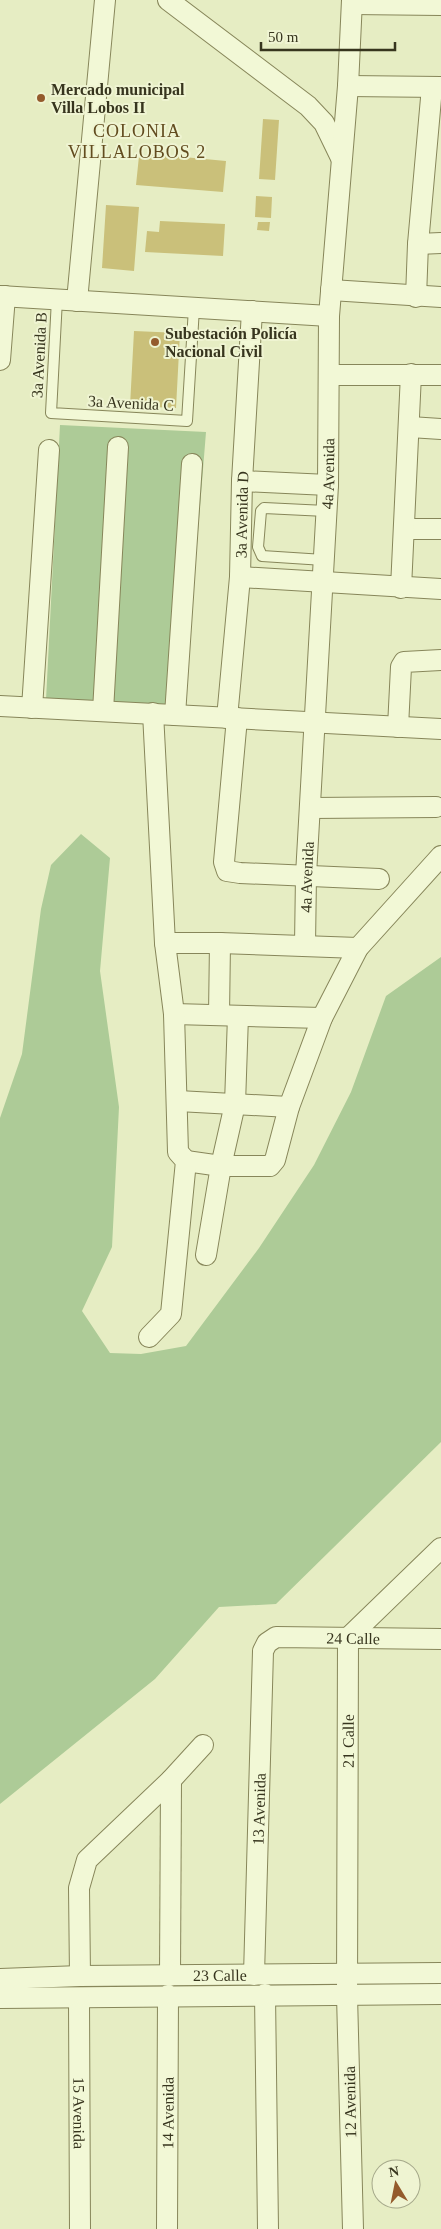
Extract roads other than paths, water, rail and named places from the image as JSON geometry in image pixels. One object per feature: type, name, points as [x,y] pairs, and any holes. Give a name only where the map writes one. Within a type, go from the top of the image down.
[{"type":"street","points":[[78,300],[105,0]]},
{"type":"street","points":[[168,0],[308,106],[324,123],[341,159]]},
{"type":"street","points":[[352,2],[435,4]]},
{"type":"street","name":"4a Avenida","points":[[305,945],[306,875],[328,485],[329,316],[348,86],[352,2]]},
{"type":"street","points":[[348,86],[436,87],[434,141],[418,244],[416,297]]},
{"type":"street","points":[[418,244],[441,242]]},
{"type":"street","points":[[331,290],[416,297],[441,297]]},
{"type":"street","points":[[0,360],[2,296],[329,316]]},
{"type":"street","name":"3a Avenida D","points":[[252,311],[242,481],[240,577],[224,862],[227,871],[306,875]]},
{"type":"street","points":[[401,588],[411,374]]},
{"type":"street","points":[[329,375],[441,375]]},
{"type":"street","points":[[410,427],[441,429]]},
{"type":"street","points":[[103,711],[118,447]]},
{"type":"street","points":[[32,708],[49,450]]},
{"type":"street","points":[[175,715],[192,464]]},
{"type":"street","points":[[242,481],[328,485]]},
{"type":"street","points":[[404,529],[441,529]]},
{"type":"street","points":[[240,577],[441,590]]},
{"type":"street","points":[[398,727],[401,667],[404,662],[441,660]]},
{"type":"street","points":[[0,706],[153,713],[316,724],[441,729]]},
{"type":"street","points":[[149,1337],[171,1314],[186,1162],[178,1152],[174,1014],[165,943],[153,713]]},
{"type":"street","points":[[310,808],[436,807]]},
{"type":"street","points":[[186,1162],[221,1166],[270,1166],[274,1160],[289,1108],[322,1018],[358,948],[441,856]]},
{"type":"street","points":[[306,875],[379,879]]},
{"type":"street","points":[[165,943],[305,945],[358,948]]},
{"type":"street","points":[[206,1255],[221,1166],[235,1104],[220,943]]},
{"type":"street","points":[[174,1014],[322,1018]]},
{"type":"street","points":[[178,1101],[289,1108]]},
{"type":"street","points":[[348,1638],[441,1548]]},
{"type":"street","name":"24 Calle","points":[[267,1643],[276,1637],[441,1639]]},
{"type":"street","name":"21 Calle","points":[[347,1974],[348,1638]]},
{"type":"street","name":"13 Avenida","points":[[254,1975],[262,1651],[267,1643]]},
{"type":"street","points":[[80,1976],[79,1888],[87,1860],[171,1780],[203,1745]]},
{"type":"street","name":"14 Avenida","points":[[167,2229],[171,1780]]},
{"type":"street","name":"23 Calle","points":[[0,1998],[79,1998],[254,1975],[441,1973]]},
{"type":"street","name":"12 Avenida","points":[[347,1974],[353,2229]]},
{"type":"street","name":"23 Calle","points":[[0,1979],[80,1976],[266,1994],[441,1994]]},
{"type":"street","points":[[266,1994],[268,2229]]},
{"type":"street","name":"15 Avenida","points":[[79,1998],[80,2229]]},
{"type":"lane","name":"3a Avenida B","points":[[51,413],[57,299]]},
{"type":"lane","name":"3a Avenida C","points":[[51,413],[187,421],[194,308]]},
{"type":"lane","points":[[324,560],[262,556],[258,547],[261,511],[264,508],[326,511]]},
{"type":"place","name":"Mercado municipal Villa Lobos II","points":[[41,98]]},
{"type":"place","name":"Subestación Policía Nacional Civil","points":[[155,342]]},
{"type":"district","name":"COLONIA VILLALOBOS 2","points":[[137,141]]}]
